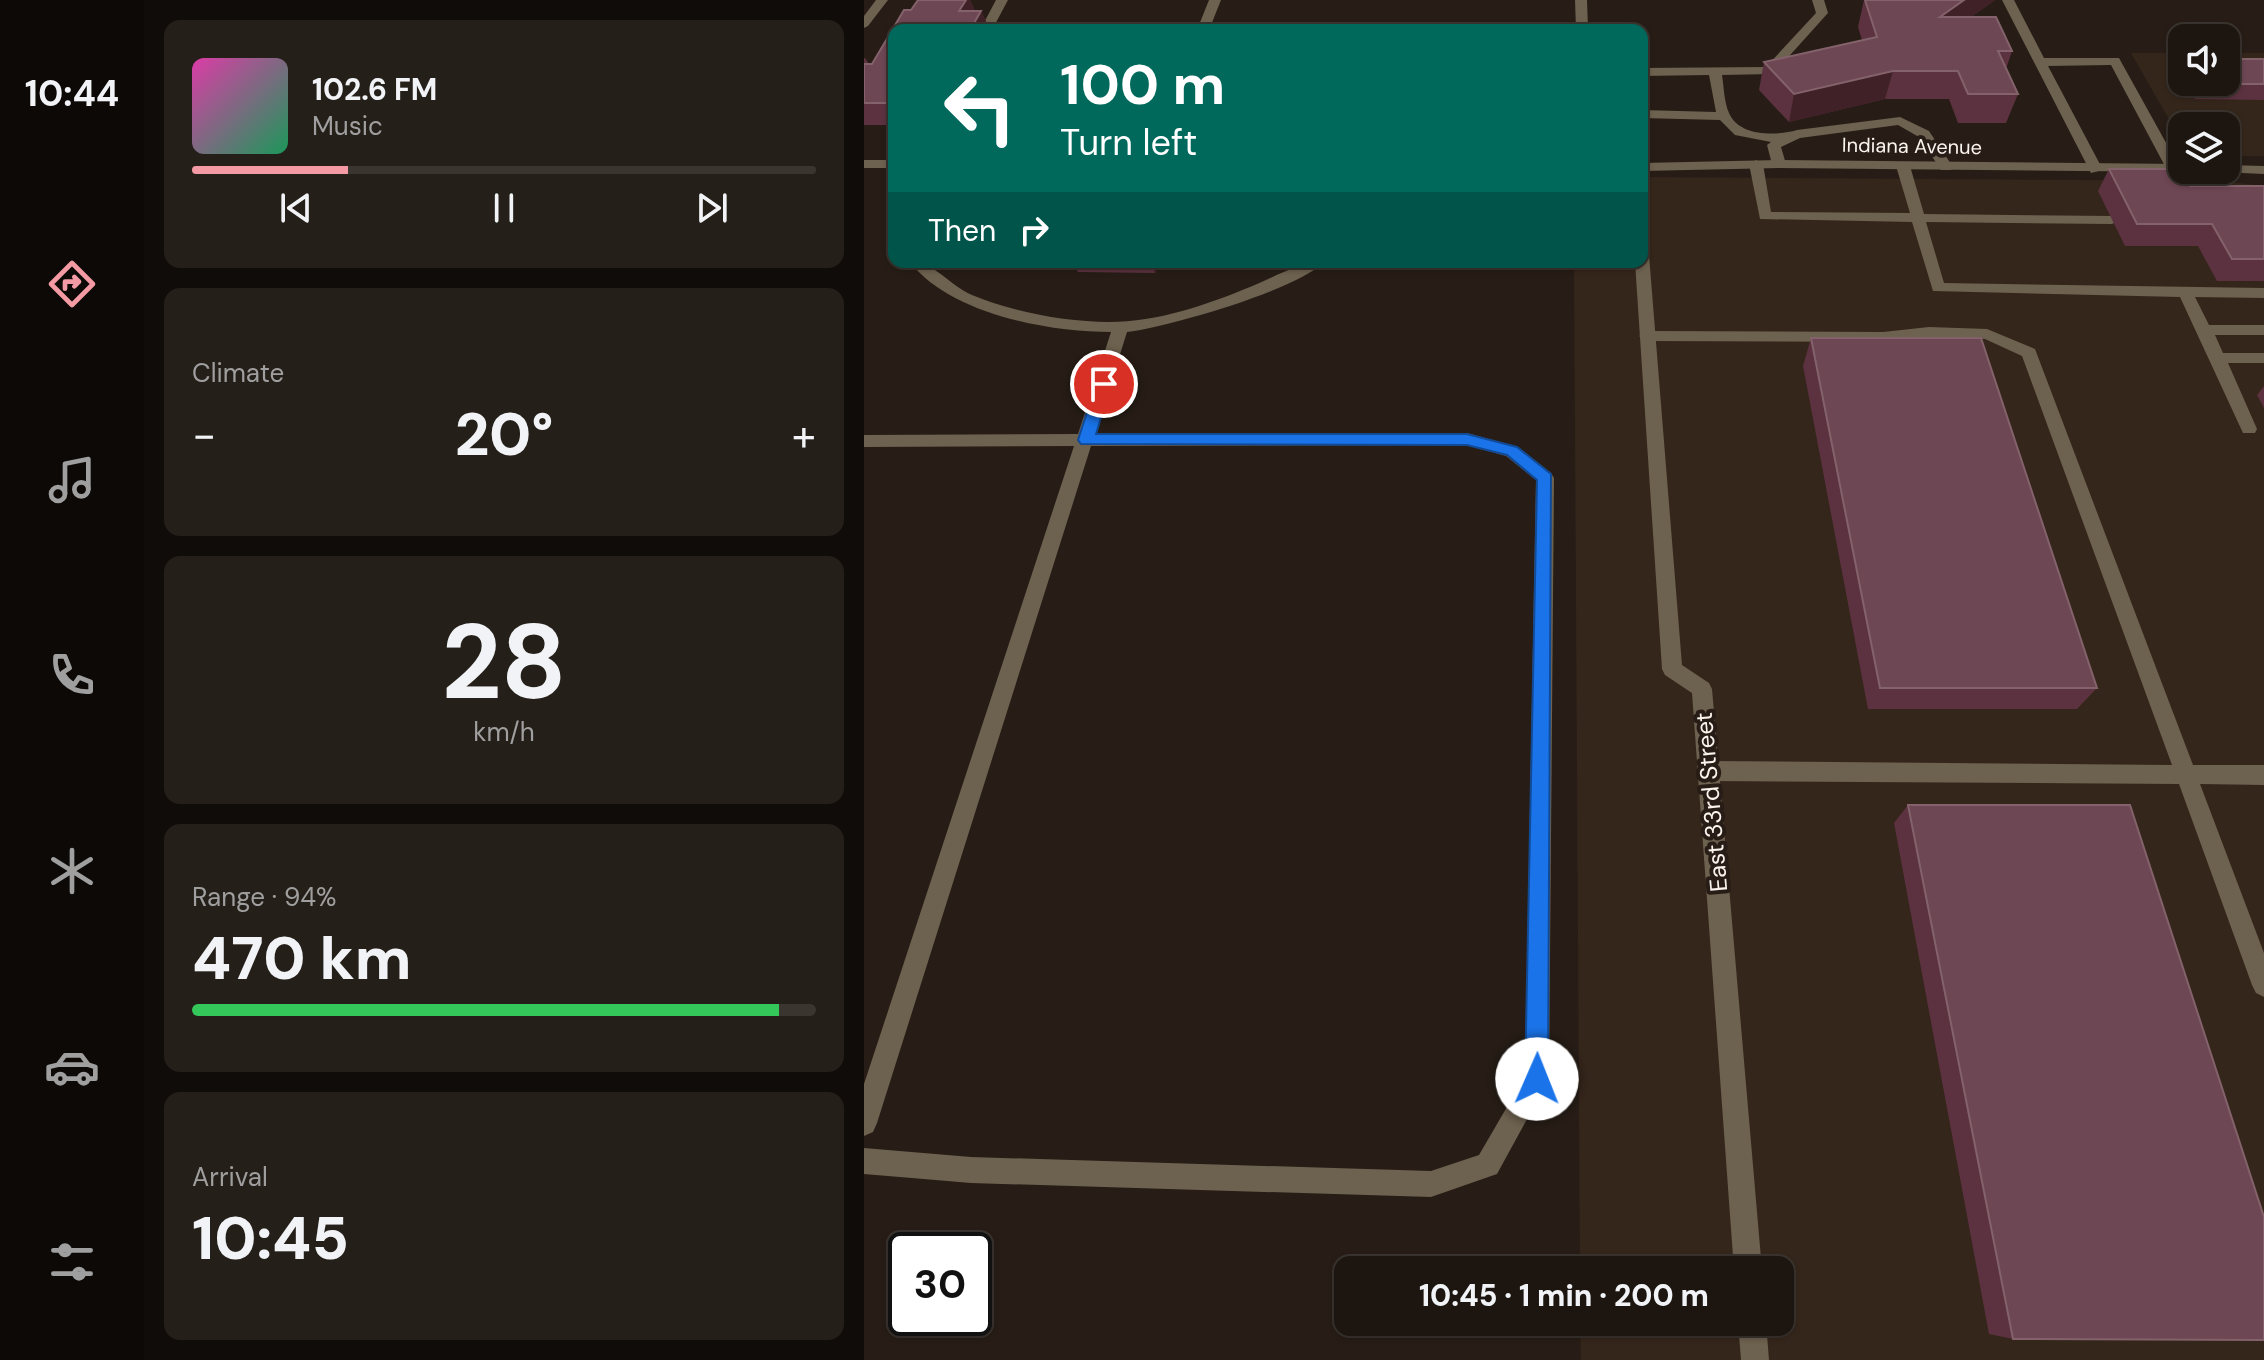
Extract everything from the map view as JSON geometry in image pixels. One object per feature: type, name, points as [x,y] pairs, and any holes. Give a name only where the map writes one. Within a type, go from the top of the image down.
[{"type":"street","points":[[864,24],[882,0]]},
{"type":"street","points":[[989,24],[1002,0]]},
{"type":"street","points":[[1205,24],[1215,0]]},
{"type":"street","points":[[1581,0],[1582,24]]},
{"type":"street","points":[[1648,72],[1769,71],[1822,13],[1818,0]]},
{"type":"street","points":[[2008,0],[2096,170]]},
{"type":"street","points":[[2041,62],[2115,61],[2168,151]]},
{"type":"street","points":[[1715,72],[1723,116],[1740,132],[1784,140]]},
{"type":"street","points":[[1648,114],[1723,116]]},
{"type":"street","points":[[1779,164],[1774,145],[1797,134],[1900,121],[1924,134],[1946,167]]},
{"type":"street","points":[[864,164],[888,164]]},
{"type":"street","points":[[1756,164],[1765,216],[2112,220]]},
{"type":"street","name":"Indiana Avenue","points":[[1648,167],[1779,164],[2096,170],[2126,174],[2168,169]]},
{"type":"street","points":[[1903,166],[1938,288],[2264,293]]},
{"type":"street","points":[[2240,169],[2264,170]]},
{"type":"street","points":[[2208,184],[2216,201],[2264,201]]},
{"type":"street","points":[[923,268],[937,281],[970,300],[1038,317],[1121,327],[1157,321],[1260,289],[1304,268]]},
{"type":"street","name":"East 33rd Street","points":[[1643,268],[1672,669],[1702,689],[1747,1256]]},
{"type":"street","points":[[2185,291],[2249,429]]},
{"type":"street","points":[[864,1123],[1121,327]]},
{"type":"street","points":[[2205,330],[2264,330]]},
{"type":"street","points":[[1647,336],[1987,334],[2029,353],[2264,985]]},
{"type":"street","points":[[2218,358],[2264,358]]},
{"type":"street","points":[[864,441],[1467,439],[1512,451],[1545,478],[1537,1079],[1488,1165],[1431,1184],[971,1170],[864,1161]]},
{"type":"street","points":[[1709,771],[2186,777],[2264,775]]},
{"type":"street","points":[[1753,1336],[1755,1360]]},
{"type":"shaded area","points":[[2131,53],[2168,53],[2168,96],[2240,96],[2240,53],[2264,53],[2264,156],[2240,156],[2240,112],[2168,112],[2168,118]]},
{"type":"shaded area","points":[[1648,177],[2168,181],[2168,184],[2264,186],[2264,1360],[1581,1360],[1580,1336],[1794,1336],[1794,1256],[1580,1256],[1574,268],[1648,268]]},
{"type":"building","points":[[918,0],[966,0],[959,11],[981,11],[974,24],[896,24],[904,10],[911,10]]},
{"type":"building","points":[[1865,0],[1964,0],[1940,17],[1996,17],[2012,51],[1998,51],[2018,94],[1968,94],[1958,71],[1893,71],[1794,94],[1764,62],[1877,37]]},
{"type":"building","points":[[888,37],[888,103],[864,103],[864,64],[872,64]]},
{"type":"building","points":[[2240,59],[2264,59],[2264,84],[2240,84]]},
{"type":"building","points":[[2109,169],[2168,169],[2168,184],[2264,186],[2264,259],[2232,259],[2212,224],[2137,224]]},
{"type":"building","points":[[1811,338],[1981,338],[2097,688],[1880,688]]},
{"type":"building","points":[[1908,805],[2130,805],[2264,1217],[2264,1340],[2013,1339]]},
{"type":"route","points":[[1104,384],[1086,440],[1467,439],[1512,451],[1545,478],[1537,1079]]}]
